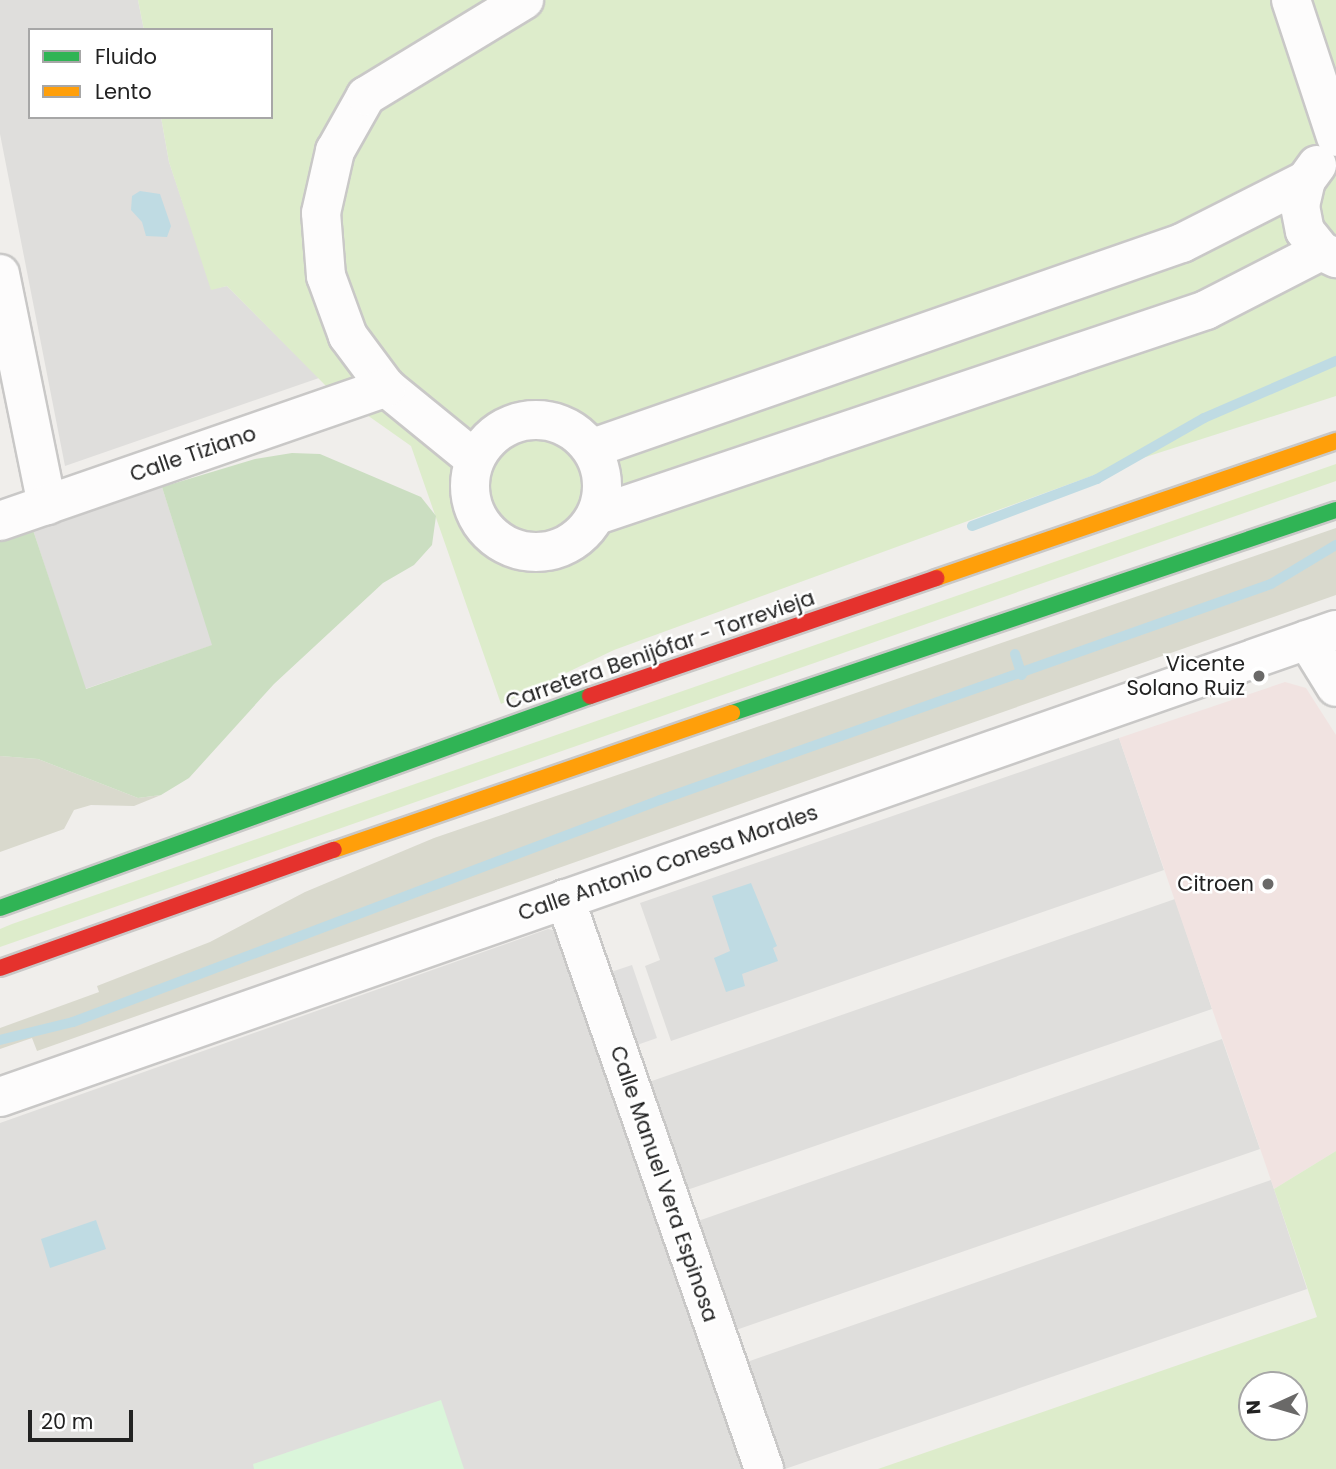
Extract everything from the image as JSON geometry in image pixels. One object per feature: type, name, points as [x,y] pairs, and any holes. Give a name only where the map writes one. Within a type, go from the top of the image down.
[{"type":"main road","name":"Carretera Benijófar - Torrevieja","points":[[0,908],[504,726],[1336,441]]},
{"type":"main road","points":[[0,968],[554,773],[1336,510]]},
{"type":"street","points":[[473,458],[386,387],[348,336],[326,276],[321,213],[335,151],[366,96],[524,0]]},
{"type":"street","points":[[1290,0],[1336,137]]},
{"type":"street","points":[[593,448],[1182,243],[1306,180],[1336,152]]},
{"type":"street","points":[[597,515],[604,481],[593,448],[565,424],[530,418],[496,430],[473,458],[469,500],[490,537],[528,554],[569,546],[597,515],[1206,310],[1329,254],[1305,231],[1300,206],[1306,180]]},
{"type":"street","points":[[0,274],[47,505]]},
{"type":"street","name":"Calle Tiziano","points":[[0,521],[386,387]]},
{"type":"street","points":[[1322,635],[1336,687]]},
{"type":"street","name":"Calle Antonio Conesa Morales","points":[[0,1097],[1322,635]]},
{"type":"street","name":"Calle Manuel Vera Espinosa","points":[[565,899],[764,1469]]},
{"type":"shaded area","points":[[0,0],[138,0],[144,28],[28,28],[28,119],[161,119],[169,162],[212,289],[227,286],[319,378],[65,466],[0,134]]},
{"type":"shaded area","points":[[162,487],[213,645],[85,689],[33,530]]},
{"type":"shaded area","points":[[1336,528],[1336,595],[37,1051],[32,1038],[0,1049],[0,1028],[99,992],[97,986],[210,942],[305,892],[434,838]]},
{"type":"shaded area","name":"Citroen","points":[[1285,682],[1306,688],[1336,735],[1336,1151],[1274,1189],[1119,738]]},
{"type":"shaded area","points":[[1119,738],[1164,870],[671,1041],[645,966],[660,960],[640,903]]},
{"type":"shaded area","points":[[0,756],[38,759],[138,798],[161,795],[134,806],[91,805],[74,810],[64,829],[0,852]]},
{"type":"shaded area","points":[[1175,899],[1212,1009],[687,1190],[649,1082]]},
{"type":"shaded area","points":[[548,929],[558,931],[746,1469],[0,1469],[0,1123]]},
{"type":"shaded area","points":[[632,965],[657,1038],[637,1045],[611,972]]},
{"type":"shaded area","points":[[1222,1039],[1260,1149],[736,1330],[698,1221]]},
{"type":"shaded area","points":[[1271,1180],[1307,1289],[785,1469],[747,1362]]},
{"type":"green space","points":[[138,0],[1336,0],[1336,396],[1127,463],[614,650],[501,704],[411,446],[326,386],[227,286],[211,290],[169,162],[161,119],[273,119],[273,28],[144,28]]},
{"type":"green space","points":[[292,453],[320,454],[421,497],[436,516],[432,545],[414,565],[383,583],[274,684],[189,778],[161,795],[138,798],[38,759],[0,756],[0,541],[33,530],[86,689],[212,645],[162,487],[255,459]]},
{"type":"green space","points":[[1336,464],[1336,481],[0,947],[0,929],[12,924]]},
{"type":"green space","points":[[1336,1151],[1336,1469],[878,1469],[1317,1317],[1274,1189]]},
{"type":"green space","points":[[441,1400],[464,1469],[254,1469],[253,1464]]},
{"type":"water","points":[[140,191],[160,194],[171,226],[167,237],[146,236],[142,222],[131,210],[132,196]]},
{"type":"water","points":[[751,883],[777,946],[773,948],[778,961],[742,974],[745,986],[726,992],[714,958],[730,951],[712,896]]},
{"type":"water","points":[[96,1220],[106,1249],[50,1268],[41,1239]]},
{"type":"waterway","points":[[972,526],[1097,479],[1204,418],[1336,361]]},
{"type":"waterway","points":[[0,1040],[73,1022],[660,800],[1271,584],[1336,545]]},
{"type":"waterway","points":[[1015,654],[1022,675]]},
{"type":"traffic: fast","points":[[732,713],[1336,510]]},
{"type":"traffic: fast","points":[[0,908],[590,696]]},
{"type":"traffic: slow","points":[[936,578],[1336,441]]},
{"type":"traffic: slow","points":[[334,850],[732,713]]},
{"type":"traffic: jam","points":[[590,696],[936,578]]},
{"type":"traffic: jam","points":[[0,968],[334,850]]},
{"type":"place","name":"Vicente Solano Ruiz","points":[[1259,676]]},
{"type":"place","name":"Citroen","points":[[1268,884]]}]
